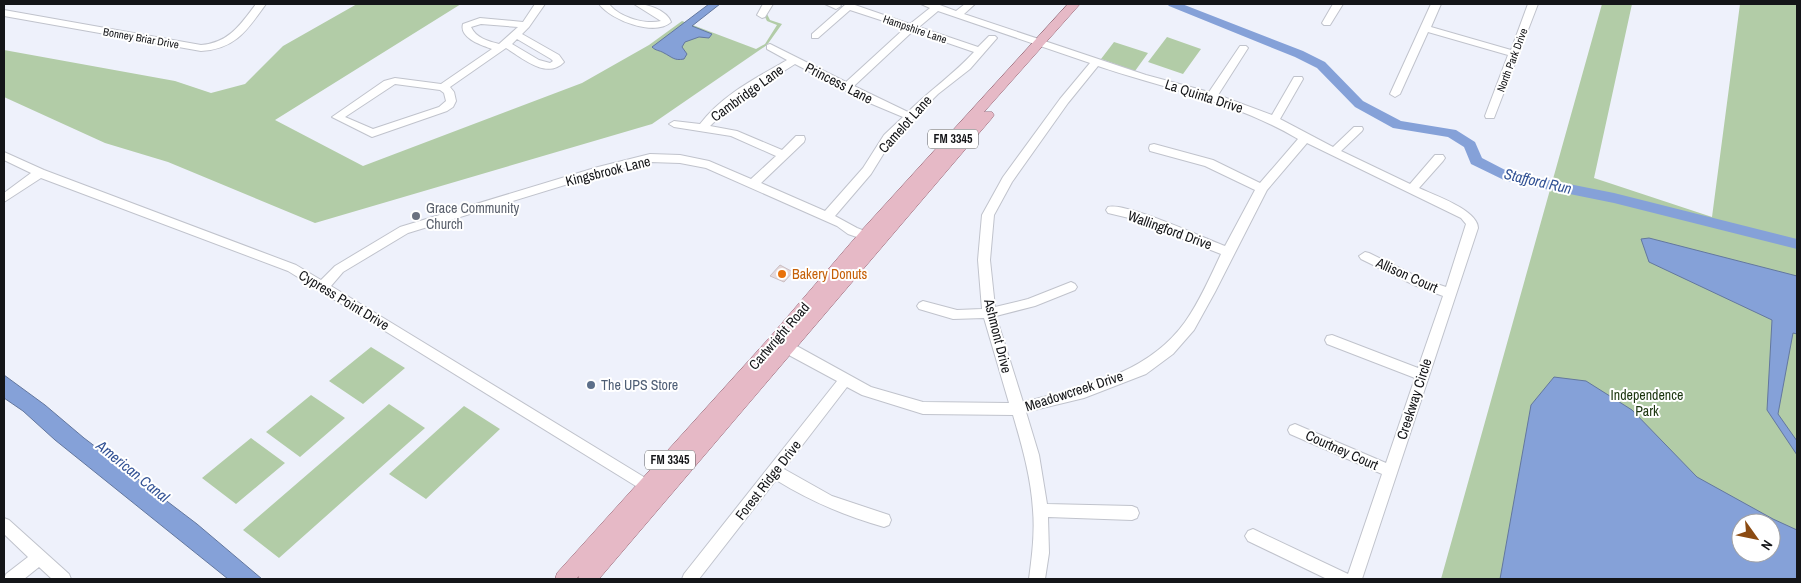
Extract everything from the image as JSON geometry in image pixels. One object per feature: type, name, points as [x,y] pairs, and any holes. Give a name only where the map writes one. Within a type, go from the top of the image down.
[{"type":"main road","name":"Cartwright Road","points":[[1044,44],[1074,4]]},
{"type":"main road","name":"Cartwright Road","points":[[564,579],[653,491],[872,238],[1044,44],[1084,4]]},
{"type":"main road","name":"Cartwright Road","points":[[587,579],[653,491]]},
{"type":"street","name":"Bonney Briar Drive","points":[[4,13],[201,48],[213,48],[226,44],[235,37],[261,4]]},
{"type":"street","points":[[443,87],[451,97],[449,105],[372,133],[337,117],[388,83],[395,81],[443,87],[503,46],[526,25],[540,4]]},
{"type":"street","points":[[604,4],[606,9],[643,24],[656,26],[666,22],[665,18],[639,4]]},
{"type":"street","points":[[762,15],[768,4]]},
{"type":"street","points":[[958,14],[970,4]]},
{"type":"street","points":[[1327,23],[1338,4]]},
{"type":"street","points":[[1395,94],[1436,4]]},
{"type":"street","name":"North Park Drive","points":[[1490,116],[1533,4]]},
{"type":"street","points":[[847,87],[911,28],[930,5]]},
{"type":"street","name":"La Quinta Drive","points":[[930,5],[1142,77],[1212,96],[1274,120],[1305,138],[1470,218]]},
{"type":"street","name":"Hampshire Lane","points":[[815,36],[849,6],[980,51]]},
{"type":"street","points":[[516,34],[559,62],[551,67],[543,66],[503,46],[474,36],[467,30],[466,26],[480,21],[526,25]]},
{"type":"street","points":[[1425,28],[1515,54]]},
{"type":"street","name":"Camelot Lane","points":[[827,217],[858,182],[888,138],[934,92],[966,67],[992,38]]},
{"type":"street","name":"Princess Lane","points":[[770,47],[847,87],[909,116]]},
{"type":"street","points":[[1212,96],[1243,48]]},
{"type":"street","name":"Cambridge Lane","points":[[703,128],[715,112],[750,87],[794,60]]},
{"type":"street","name":"Ashmont Drive","points":[[1037,579],[1041,553],[1041,510],[1032,455],[989,312],[984,260],[988,215],[1007,180],[1064,101],[1096,62]]},
{"type":"street","points":[[1274,120],[1298,79]]},
{"type":"street","points":[[674,124],[733,134],[783,155]]},
{"type":"street","points":[[1335,151],[1358,129]]},
{"type":"street","name":"Meadowcreek Drive","points":[[782,344],[867,391],[923,408],[1017,410],[1084,392],[1141,370],[1161,355],[1189,326],[1211,289],[1228,252],[1262,188],[1305,138]]},
{"type":"street","points":[[754,183],[800,139]]},
{"type":"street","points":[[1154,148],[1209,163],[1262,188]]},
{"type":"street","name":"Cypress Point Drive","points":[[4,156],[40,173],[292,268],[653,491]]},
{"type":"street","name":"Kingsbrook Lane","points":[[323,286],[338,279],[374,248],[404,230],[634,161],[650,158],[680,159],[708,164],[841,223],[844,227],[859,235],[872,238]]},
{"type":"street","points":[[1412,189],[1439,158]]},
{"type":"street","points":[[4,198],[40,173]]},
{"type":"street","name":"Wallingford Drive","points":[[1112,210],[1131,214],[1228,252]]},
{"type":"street","name":"Creekway Circle","points":[[1354,579],[1472,228],[1470,218]]},
{"type":"street","name":"Allison Court","points":[[1365,256],[1418,282],[1449,293]]},
{"type":"street","points":[[923,306],[957,315],[989,312],[1026,303],[1071,287]]},
{"type":"street","points":[[1332,340],[1422,375]]},
{"type":"street","name":"Forest Ridge Drive","points":[[691,579],[846,380]]},
{"type":"street","name":"Courtney Court","points":[[1295,430],[1390,471]]},
{"type":"street","points":[[774,471],[809,493],[852,512],[884,520]]},
{"type":"street","points":[[1041,510],[1132,513]]},
{"type":"street","points":[[4,525],[63,579]]},
{"type":"street","points":[[1253,536],[1343,579]]},
{"type":"street","points":[[12,579],[39,558]]},
{"type":"green space","points":[[357,4],[461,4],[275,120],[363,166],[582,83],[649,45],[682,21],[756,49],[765,44],[777,25],[767,21],[760,7],[768,4],[764,8],[770,20],[782,24],[767,45],[652,124],[315,223],[168,162],[105,143],[4,97],[4,50],[175,81],[211,93],[245,84],[283,46]]},
{"type":"green space","name":"Independence Park","points":[[1602,4],[1632,4],[1594,178],[1712,217],[1740,4],[1797,4],[1797,579],[1441,579]]},
{"type":"green space","points":[[1167,37],[1201,49],[1183,74],[1148,62]]},
{"type":"green space","points":[[1114,42],[1148,53],[1135,71],[1101,59]]},
{"type":"green space","points":[[371,347],[405,368],[363,404],[329,381]]},
{"type":"green space","points":[[311,395],[345,418],[300,457],[266,432]]},
{"type":"green space","points":[[389,404],[425,428],[279,558],[243,530]]},
{"type":"green space","points":[[464,406],[500,429],[426,499],[389,474]]},
{"type":"green space","points":[[251,438],[285,463],[236,504],[202,478]]},
{"type":"water","points":[[709,4],[720,4],[692,26],[712,34],[709,38],[699,37],[685,42],[682,47],[687,54],[684,59],[673,58],[652,47]]},
{"type":"water","points":[[1649,238],[1797,276],[1797,334],[1793,333],[1778,414],[1797,441],[1797,455],[1767,410],[1772,320],[1649,262],[1641,239]]},
{"type":"water","name":"American Canal","points":[[4,375],[197,524],[262,579],[228,579],[55,440],[23,411],[4,398]]},
{"type":"water","points":[[1554,377],[1586,381],[1632,410],[1697,477],[1762,513],[1731,513],[1731,563],[1781,563],[1781,523],[1797,530],[1797,579],[1500,579],[1531,405]]},
{"type":"building","name":"Bakery Donuts","points":[[780,265],[793,272],[784,282],[770,276]]},
{"type":"waterway","name":"Stafford Run","points":[[1173,4],[1299,54],[1321,65],[1359,104],[1398,125],[1451,133],[1470,145],[1476,161],[1506,176],[1614,198],[1797,244]]},
{"type":"place","name":"Grace Community Church","points":[[416,216]]},
{"type":"place","name":"Bakery Donuts","points":[[782,274]]},
{"type":"place","name":"The UPS Store","points":[[591,385]]}]
